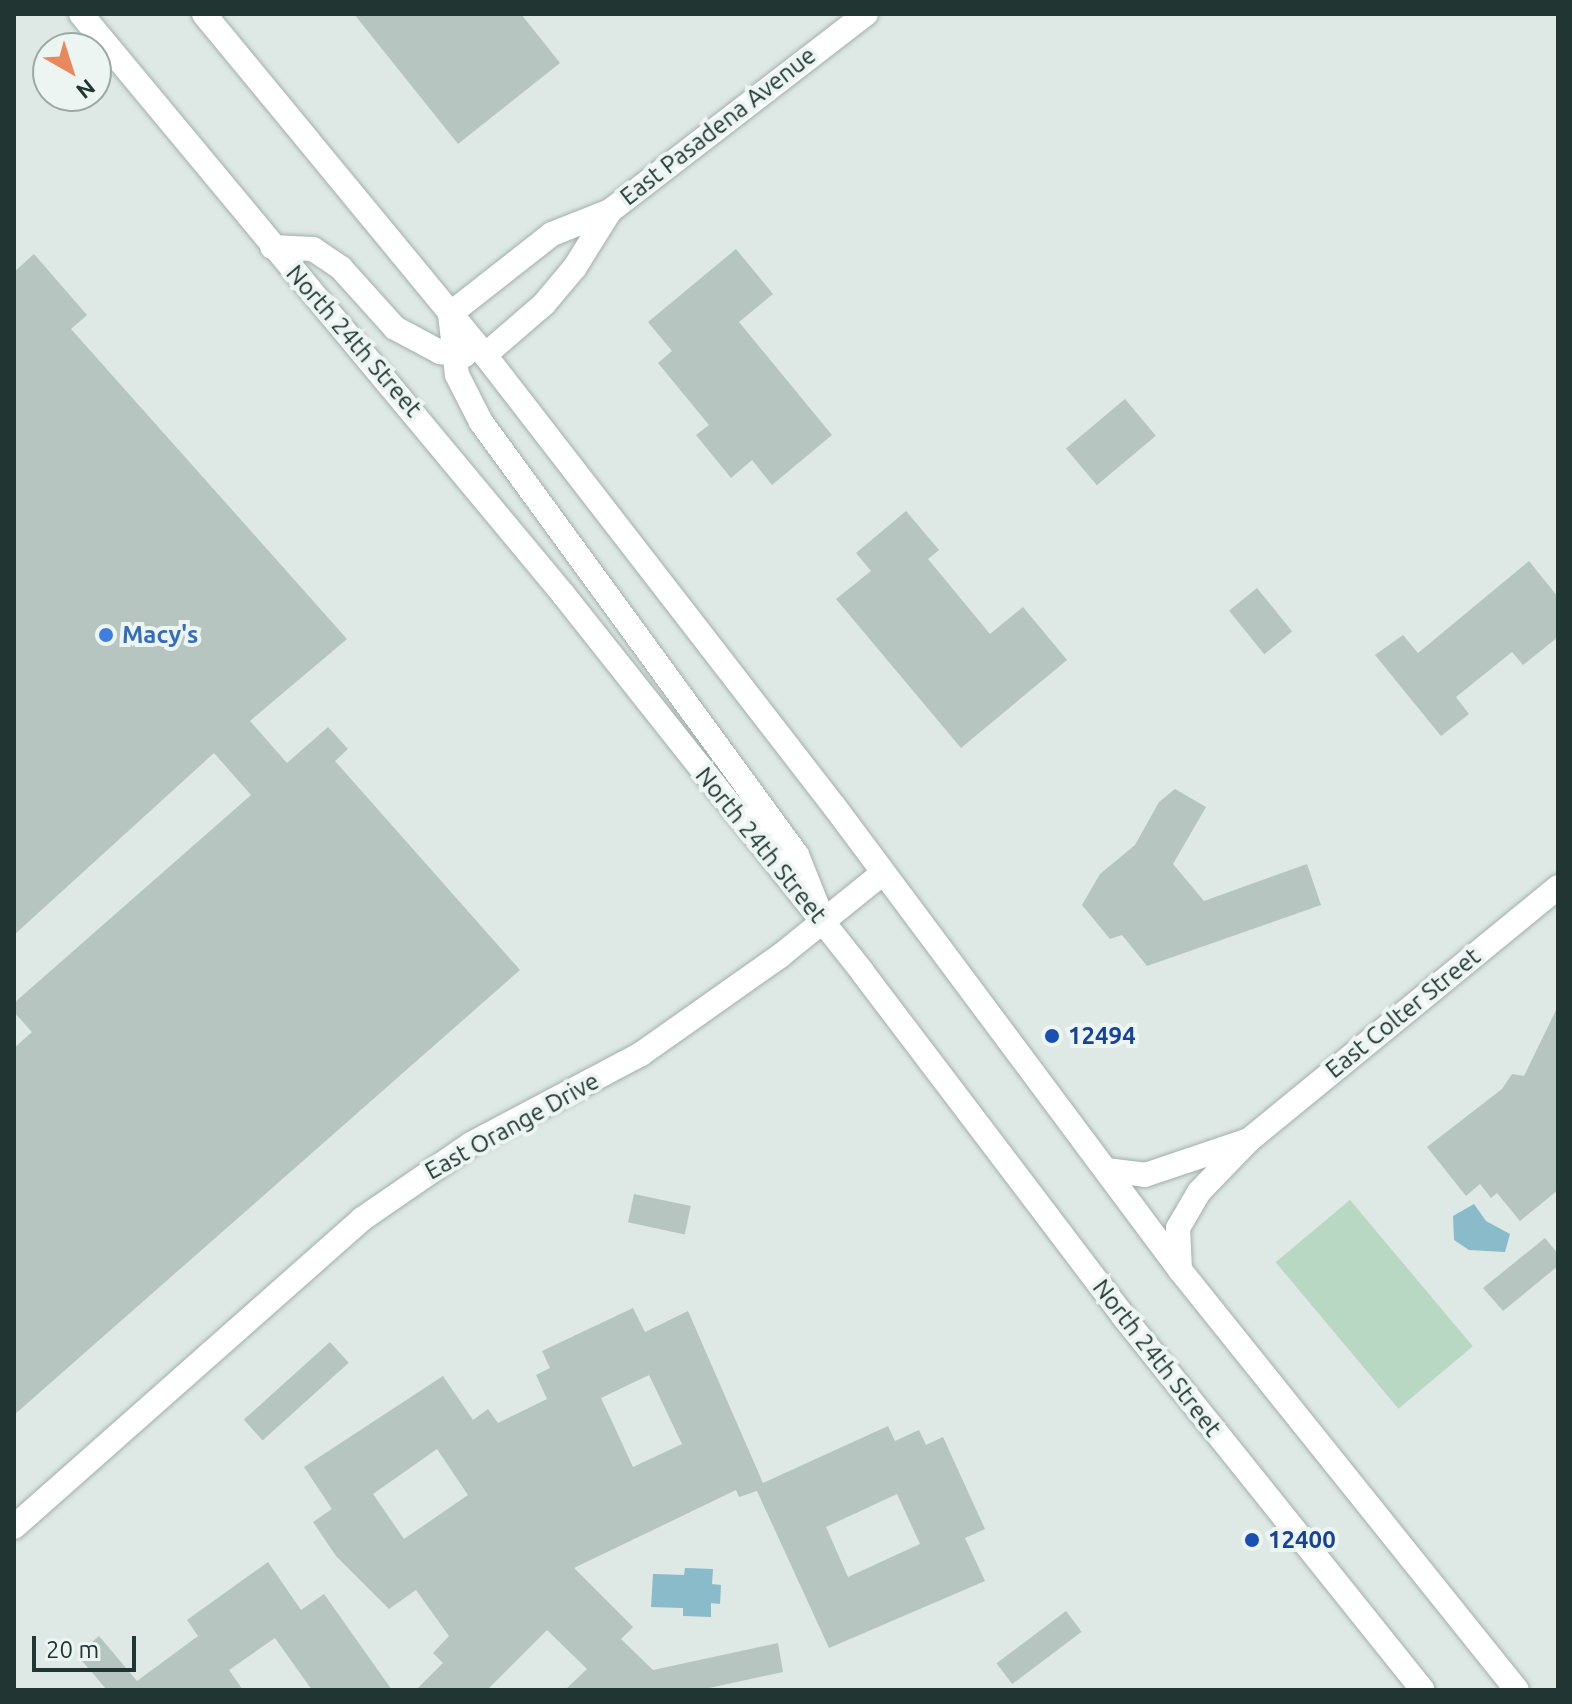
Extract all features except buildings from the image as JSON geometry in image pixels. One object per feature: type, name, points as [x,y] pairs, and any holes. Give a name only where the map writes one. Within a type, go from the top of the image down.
[{"type":"main road","name":"North 24th Street","points":[[81,14],[272,247],[369,354],[823,922],[1123,1316],[1423,1690]]},
{"type":"main road","points":[[204,14],[485,355],[883,873],[1180,1270],[1517,1690]]},
{"type":"main road","name":"East Pasadena Avenue","points":[[450,314],[552,234],[610,211],[866,14]]},
{"type":"main road","name":"East Pasadena Avenue","points":[[485,355],[544,304],[575,267],[610,211]]},
{"type":"main road","points":[[272,247],[294,244],[328,257],[395,328],[452,354],[485,355]]},
{"type":"main road","points":[[450,314],[452,354],[467,398],[498,448],[797,855],[823,922]]},
{"type":"main road","name":"East Orange Drive","points":[[14,1527],[362,1219],[471,1144],[641,1054],[823,922],[883,873]]},
{"type":"main road","name":"East Colter Street","points":[[1180,1270],[1178,1228],[1183,1217],[1199,1192],[1249,1140],[1558,887]]},
{"type":"main road","name":"East Colter Street","points":[[1106,1170],[1145,1175],[1249,1140]]},
{"type":"green space","points":[[1350,1200],[1473,1346],[1398,1409],[1276,1262]]},
{"type":"water","points":[[1474,1204],[1486,1221],[1510,1234],[1505,1252],[1469,1250],[1454,1240],[1453,1216]]},
{"type":"water","points":[[685,1568],[713,1569],[712,1584],[721,1585],[720,1604],[711,1603],[711,1617],[683,1616],[683,1608],[651,1607],[653,1574],[684,1575]]},
{"type":"place","name":"Macy's","points":[[106,635]]},
{"type":"place","name":"12494","points":[[1052,1036]]},
{"type":"place","name":"12400","points":[[1252,1540]]}]
